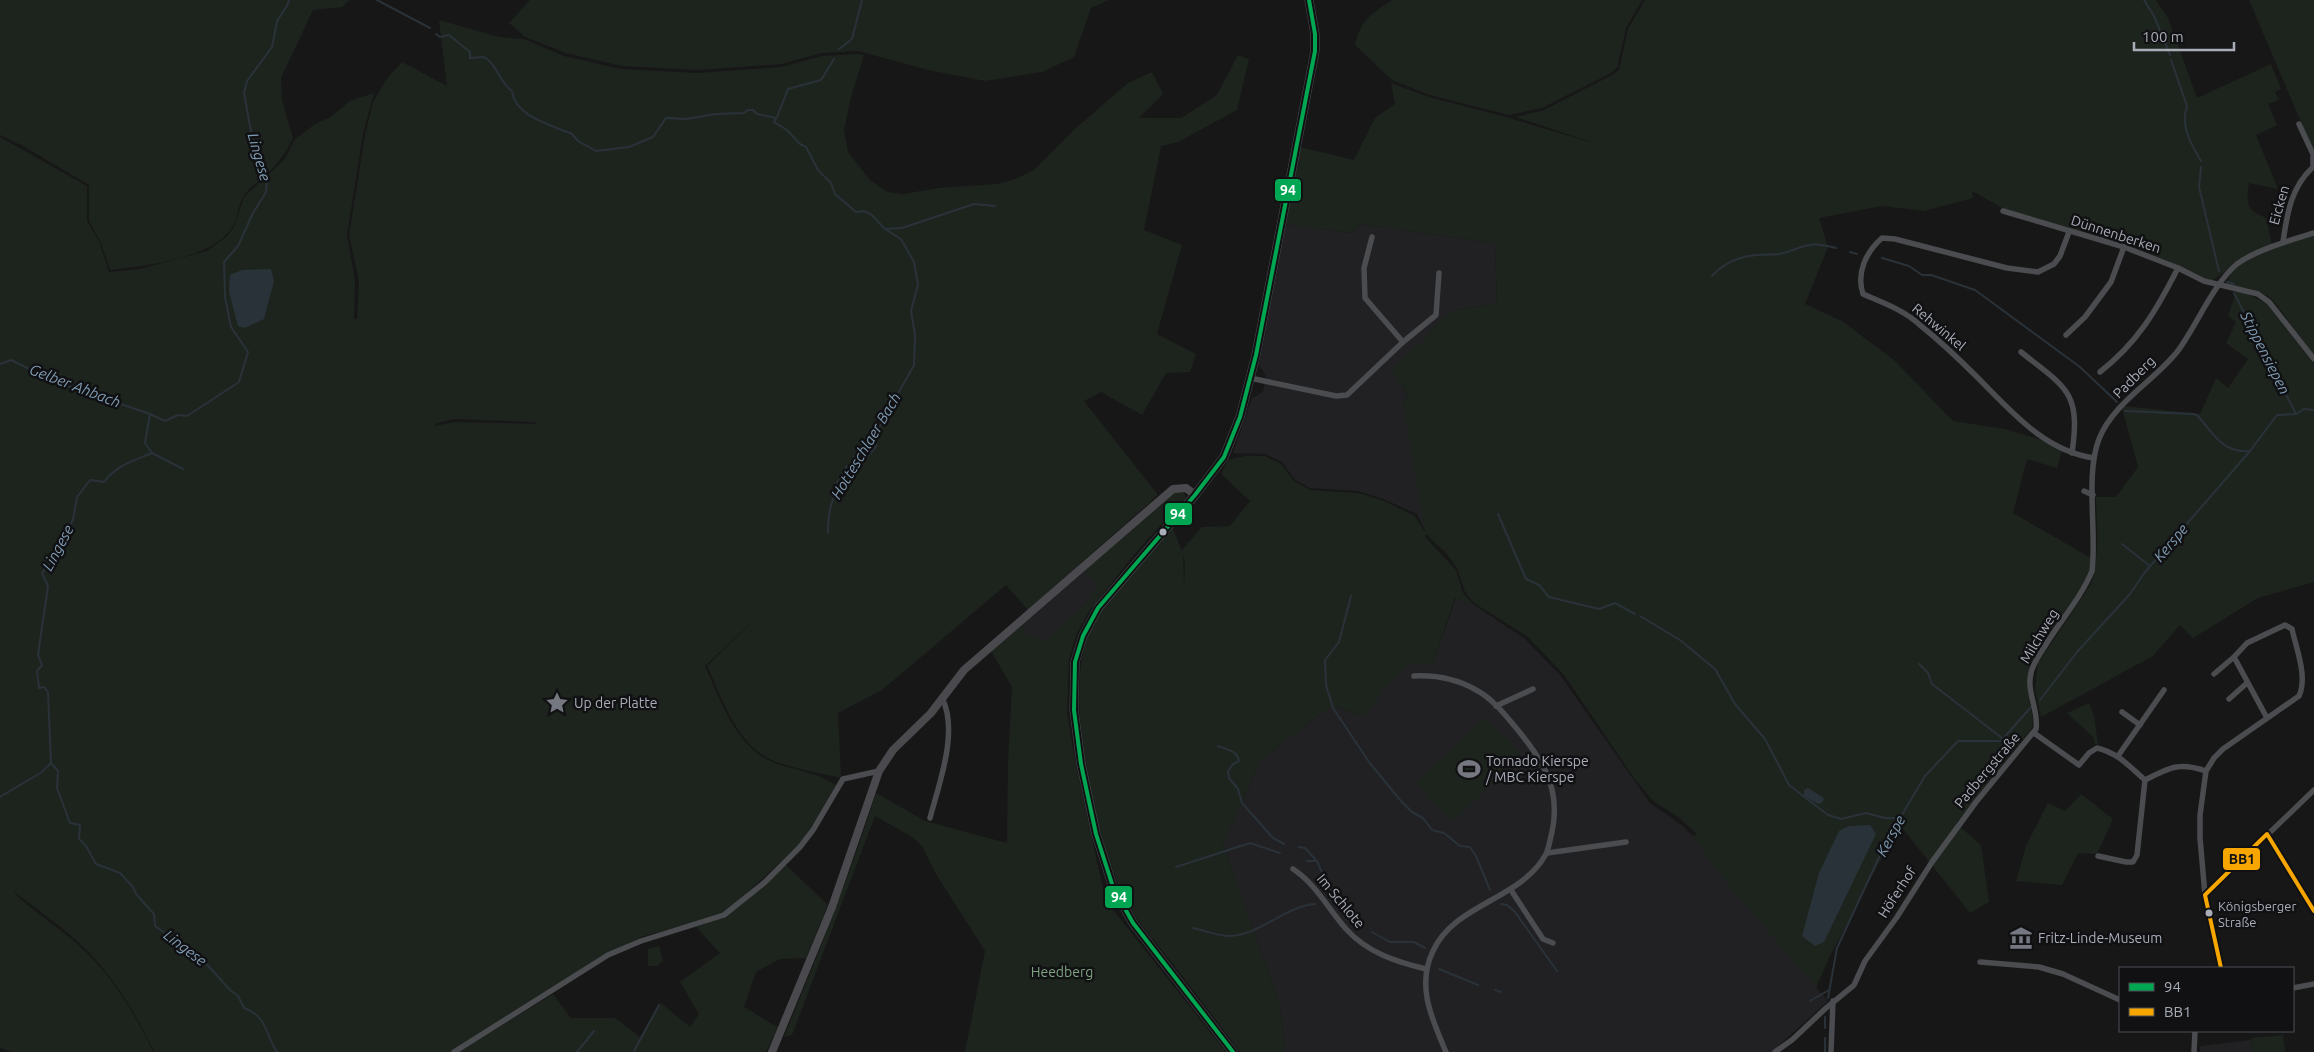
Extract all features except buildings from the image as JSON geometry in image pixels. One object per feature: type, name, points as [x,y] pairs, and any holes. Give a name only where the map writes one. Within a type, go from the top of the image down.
[{"type":"main road","points":[[1234,1052],[1133,923],[1113,887],[1096,834],[1081,764],[1074,710],[1075,662],[1090,618],[1116,585],[1195,495],[1224,457],[1240,417],[1263,324],[1315,51],[1315,34],[1309,0]]},
{"type":"street","name":"Eicken","points":[[2283,242],[2294,191],[2304,175],[2313,167],[2314,160],[2299,124]]},
{"type":"street","name":"Dünnenberken","points":[[2003,211],[2124,247],[2219,286],[2258,294],[2269,302],[2314,359]]},
{"type":"street","name":"Rehwinkel","points":[[2069,232],[2060,256],[2054,264],[2038,272],[2007,268],[1895,239],[1882,238],[1873,246],[1866,259],[1861,270],[1859,283],[1863,294],[1906,314],[1920,325],[1948,349],[2025,424],[2048,442],[2072,453],[2094,458]]},
{"type":"street","points":[[2219,286],[2237,264],[2283,242],[2314,233]]},
{"type":"street","points":[[1372,237],[1364,268],[1365,298],[1403,342]]},
{"type":"street","points":[[2066,335],[2085,317],[2111,282],[2124,247]]},
{"type":"street","points":[[2100,372],[2133,344],[2157,308],[2178,268]]},
{"type":"street","points":[[1250,378],[1336,396],[1347,395],[1403,342],[1436,314],[1439,273]]},
{"type":"street","name":"Padberg","points":[[2087,585],[2093,561],[2094,458],[2098,440],[2114,414],[2177,352],[2219,286]]},
{"type":"street","points":[[2021,352],[2059,382],[2069,395],[2076,415],[2072,453]]},
{"type":"street","points":[[772,1052],[832,908],[879,771],[893,750],[931,713],[964,670],[1173,489],[1186,488],[1195,495]]},
{"type":"street","points":[[2084,491],[2093,495]]},
{"type":"street","name":"Milchweg","points":[[2034,733],[2038,718],[2030,690],[2030,674],[2035,662],[2087,585]]},
{"type":"street","points":[[2214,674],[2247,643],[2285,625],[2292,629],[2304,687],[2300,696],[2223,749],[2214,758],[2206,771],[2200,815],[2200,838],[2205,895],[2220,967]]},
{"type":"street","points":[[2234,657],[2267,718]]},
{"type":"street","points":[[1414,676],[1442,677],[1476,690],[1496,706],[1536,751],[1546,771],[1553,794],[1554,813],[1547,853],[1534,869],[1511,890],[1466,915],[1441,937],[1433,950],[1426,969],[1425,992],[1432,1019],[1446,1052]]},
{"type":"street","points":[[2229,699],[2247,683]]},
{"type":"street","points":[[1496,706],[1533,689]]},
{"type":"street","points":[[2118,756],[2164,690]]},
{"type":"street","points":[[930,818],[944,768],[948,734],[948,709],[942,698]]},
{"type":"street","points":[[2122,712],[2140,725]]},
{"type":"street","points":[[2034,733],[2079,765],[2089,753],[2097,748],[2118,756],[2145,780]]},
{"type":"street","name":"Padbergstraße","points":[[1960,824],[2034,733]]},
{"type":"street","points":[[2145,780],[2168,768],[2178,766],[2206,771]]},
{"type":"street","points":[[454,1052],[608,956],[641,941],[724,915],[764,883],[800,847],[813,830],[843,779],[879,771]]},
{"type":"street","points":[[2098,856],[2133,862],[2137,855],[2145,780]]},
{"type":"street","points":[[2205,895],[2313,792]]},
{"type":"street","name":"Höferhof","points":[[1775,1052],[1792,1040],[1854,985],[1865,961],[1960,824]]},
{"type":"street","points":[[2267,834],[2314,911]]},
{"type":"street","points":[[1547,853],[1626,842]]},
{"type":"street","name":"Im Schlote","points":[[1293,869],[1305,877],[1348,931],[1361,943],[1376,953],[1426,969]]},
{"type":"street","points":[[1511,890],[1543,939],[1554,943]]},
{"type":"street","points":[[1980,962],[2039,967],[2063,974],[2119,1000]]},
{"type":"street","points":[[2294,988],[2314,984]]},
{"type":"street","points":[[1831,1052],[1834,1002]]},
{"type":"street","points":[[2194,1032],[2194,1052]]},
{"type":"shaded area","points":[[1286,224],[1351,233],[1361,224],[1495,243],[1497,303],[1456,310],[1442,319],[1424,340],[1392,369],[1409,398],[1403,400],[1426,533],[1417,514],[1383,499],[1358,491],[1310,488],[1295,480],[1282,462],[1265,454],[1233,453],[1252,398],[1263,392],[1266,376],[1259,365]]},
{"type":"shaded area","points":[[1084,570],[1099,583],[1086,603],[1045,642],[1028,634],[1021,625]]},
{"type":"shaded area","points":[[1456,598],[1473,604],[1525,639],[1561,676],[1650,803],[1683,826],[1693,836],[1715,869],[1828,1001],[1778,1046],[1780,1052],[1285,1052],[1280,1005],[1223,845],[1260,761],[1332,705],[1365,717],[1389,682],[1410,664],[1432,664]]},
{"type":"shaded area","points":[[2251,1040],[2252,1052],[2200,1052],[2200,1046]]},
{"type":"green space","points":[[0,0],[350,0],[342,7],[313,10],[281,78],[282,100],[293,138],[276,165],[241,200],[233,226],[224,237],[211,246],[177,259],[110,270],[100,241],[89,221],[89,185],[23,146],[0,135]]},
{"type":"green space","points":[[530,0],[1109,0],[1091,8],[1074,57],[1042,72],[985,81],[928,70],[858,51],[821,53],[782,64],[698,70],[622,66],[566,53],[525,37],[509,23]]},
{"type":"green space","points":[[1392,0],[1642,0],[1626,28],[1617,68],[1611,73],[1542,108],[1509,115],[1429,95],[1392,80],[1355,45],[1360,29],[1368,18]]},
{"type":"green space","points":[[1645,0],[2156,0],[2168,18],[2197,98],[2271,64],[2281,89],[2275,92],[2279,100],[2268,104],[2277,125],[2256,135],[2278,189],[2249,183],[2248,201],[2254,212],[2266,218],[2272,245],[2236,263],[2212,281],[2147,252],[2004,209],[1972,191],[1973,198],[1924,211],[1882,206],[1819,218],[1828,247],[1805,304],[1842,321],[1895,361],[1953,421],[2005,429],[2045,441],[2062,451],[2057,468],[2027,459],[2013,513],[2091,558],[2090,571],[2084,584],[2032,661],[2027,685],[2032,715],[2032,728],[1956,823],[1981,845],[1989,902],[1970,913],[1903,829],[1890,842],[1829,958],[1816,988],[1715,869],[1693,836],[1697,834],[1677,816],[1653,801],[1634,778],[1564,675],[1528,637],[1474,603],[1465,592],[1457,568],[1447,554],[1426,534],[1425,537],[1456,570],[1463,593],[1473,604],[1455,598],[1432,664],[1410,664],[1389,683],[1365,717],[1332,705],[1260,761],[1223,845],[1280,1005],[1285,1052],[1240,1052],[1142,926],[1120,889],[1096,817],[1082,735],[1079,695],[1082,661],[1089,633],[1096,619],[1138,564],[1172,526],[1183,553],[1182,550],[1202,527],[1230,526],[1250,501],[1221,474],[1228,460],[1245,456],[1265,456],[1281,464],[1294,481],[1310,490],[1359,493],[1384,501],[1415,516],[1425,532],[1403,400],[1409,397],[1391,369],[1424,340],[1442,319],[1456,310],[1497,303],[1495,243],[1361,224],[1351,233],[1286,224],[1300,147],[1354,160],[1375,118],[1395,104],[1391,83],[1429,97],[1597,144],[1516,117],[1544,110],[1619,70],[1628,29]],"holes":[[[1183,555],[1185,564],[1184,586]]]},
{"type":"green space","points":[[2249,0],[2314,0],[2314,153]]},
{"type":"green space","points":[[439,20],[499,37],[524,39],[564,56],[621,69],[697,73],[781,67],[822,56],[864,55],[851,97],[844,130],[848,152],[869,179],[887,192],[903,194],[939,188],[997,184],[1013,180],[1034,170],[1077,127],[1128,83],[1152,72],[1163,94],[1139,118],[1181,118],[1217,95],[1238,55],[1249,59],[1237,110],[1178,142],[1161,146],[1144,230],[1182,245],[1157,334],[1196,354],[1190,372],[1166,373],[1142,415],[1101,392],[1084,401],[1158,495],[1028,610],[1006,585],[882,690],[838,713],[841,778],[774,761],[750,745],[725,707],[707,666],[769,606],[705,666],[731,722],[750,747],[761,756],[775,763],[814,775],[836,785],[802,842],[724,914],[641,937],[607,954],[450,1052],[154,1052],[130,1007],[101,966],[69,934],[13,891],[75,942],[99,966],[129,1007],[153,1052],[12,1052],[0,1048],[0,137],[87,186],[87,221],[99,241],[109,272],[140,269],[207,251],[226,237],[234,227],[244,197],[285,159],[295,139],[315,124],[329,118],[350,101],[374,93],[363,134],[347,235],[355,280],[354,319],[357,319],[359,281],[349,235],[365,135],[373,102],[388,77],[402,62],[447,86]],"holes":[[[453,419],[535,422],[536,424],[454,422],[435,426],[435,424]]]},
{"type":"green space","points":[[2314,235],[2314,355],[2272,299],[2259,291],[2227,285],[2230,275],[2249,259],[2263,252]]},
{"type":"green space","points":[[2236,291],[2243,292],[2266,303],[2314,364],[2314,582],[2258,598],[2193,638],[2180,625],[2153,656],[2041,717],[2035,689],[2038,663],[2091,584],[2094,573],[2097,541],[2096,497],[2116,497],[2138,467],[2122,408],[2124,406],[2200,414],[2216,378],[2228,388],[2248,359],[2226,343],[2236,322],[2228,316]]},
{"type":"green space","name":"Heedberg","points":[[1183,490],[1186,498],[1137,551],[1090,610],[1077,633],[1069,658],[1067,713],[1076,765],[1103,889],[1114,911],[1226,1052],[965,1052],[985,951],[936,874],[922,846],[912,837],[875,816],[792,1035],[784,1037],[844,885],[876,793],[925,821],[1007,843],[1008,762],[1012,687],[991,651],[1021,625],[1028,634],[1045,641],[1086,603],[1098,584],[1084,570],[1173,492]]},
{"type":"green space","points":[[2089,703],[2094,716],[2098,744],[2095,744],[2093,737],[2067,713]]},
{"type":"green space","name":"Tornado Kierspe / MBC Kierspe","points":[[1484,718],[1510,741],[1512,747],[1521,756],[1454,821],[1427,799],[1426,792],[1416,783]]},
{"type":"green space","points":[[2081,794],[2113,819],[2097,854],[2078,853],[2062,885],[2016,881],[2026,846],[2048,803],[2065,811]]},
{"type":"green space","points":[[786,865],[828,905],[806,958],[780,959],[756,972],[744,1007],[778,1027],[766,1052],[459,1052],[553,994],[571,1018],[615,1018],[640,1037],[661,1003],[690,1027],[699,1014],[680,982],[720,953],[696,927],[724,917]]},
{"type":"green space","points":[[659,946],[663,961],[657,966],[648,966],[648,949]]},
{"type":"green space","points":[[2283,1035],[2285,1052],[2252,1052],[2251,1038]]},
{"type":"water","points":[[271,269],[274,281],[264,319],[245,328],[238,326],[229,292],[230,275],[242,270]]},
{"type":"water","points":[[865,437],[873,439],[878,446],[860,467],[851,460]]},
{"type":"water","points":[[846,465],[856,472],[842,489],[836,483]]},
{"type":"water","points":[[1808,788],[1824,798],[1822,803],[1818,804],[1804,796],[1804,790]]},
{"type":"water","points":[[1870,825],[1876,834],[1824,942],[1815,946],[1802,936],[1819,873],[1839,831],[1849,826]]},
{"type":"waterway","name":"Lingese","points":[[277,1052],[265,1026],[257,1016],[252,1011],[244,1008],[238,996],[230,990],[202,959],[155,926],[154,914],[136,894],[133,887],[120,873],[96,864],[86,846],[79,839],[80,825],[70,823],[57,788],[58,771],[51,763],[48,692],[44,687],[39,688],[37,671],[42,665],[38,655],[48,586],[42,573],[51,562],[53,553],[73,520],[77,497],[90,480],[104,482],[120,468],[152,453],[145,443],[150,414],[165,421],[178,415],[187,416],[239,382],[248,352],[231,327],[225,297],[224,262],[238,246],[253,213],[266,192],[267,179],[257,164],[261,154],[252,137],[244,93],[247,81],[272,47],[277,21],[289,0]]},
{"type":"waterway","name":"Hotteschlaer Bach","points":[[377,0],[430,28]]},
{"type":"waterway","points":[[839,49],[852,39],[862,0]]},
{"type":"waterway","points":[[2144,0],[2154,16],[2170,55]]},
{"type":"waterway","name":"Hotteschlaer Bach","points":[[436,34],[440,37],[449,35],[470,52],[470,58],[484,57],[489,60],[504,83],[512,91],[515,100],[527,114],[572,134],[578,141],[596,151],[629,147],[653,137],[666,118],[686,119],[716,114],[744,113],[748,110],[776,118],[774,122],[787,130],[800,144],[806,147],[818,170],[831,183],[835,194],[856,212],[864,211],[872,215],[885,229],[901,239],[914,262],[918,285],[911,311],[915,335],[914,365],[872,440]]},
{"type":"waterway","points":[[777,117],[788,89],[821,80],[834,59]]},
{"type":"waterway","name":"Stippensiepen","points":[[2171,60],[2187,106],[2185,121],[2188,135],[2201,161]]},
{"type":"waterway","name":"Stippensiepen","points":[[2201,167],[2199,187],[2219,271]]},
{"type":"waterway","points":[[885,229],[902,228],[974,204],[995,206]]},
{"type":"waterway","points":[[1712,276],[1727,264],[1744,257],[1780,254],[1812,245],[1836,248]]},
{"type":"waterway","points":[[1850,252],[1857,254]]},
{"type":"waterway","points":[[1882,258],[1909,266],[1922,275],[1931,275],[1975,290],[2080,367],[2117,402]]},
{"type":"waterway","name":"Stippensiepen","points":[[2227,282],[2234,284]]},
{"type":"waterway","name":"Stippensiepen","points":[[2234,293],[2296,414]]},
{"type":"waterway","name":"Gelber Ahbach","points":[[0,364],[11,360],[56,382],[150,414]]},
{"type":"waterway","name":"Kerspe","points":[[2040,700],[2077,652],[2130,594],[2145,572],[2250,451],[2277,415],[2296,414],[2304,409],[2314,410]]},
{"type":"waterway","points":[[2125,411],[2197,415],[2219,441],[2232,449],[2249,451]]},
{"type":"waterway","points":[[152,453],[183,469]]},
{"type":"waterway","name":"Hotteschlaer Bach","points":[[828,533],[830,508],[834,496],[841,485]]},
{"type":"waterway","points":[[1498,514],[1526,579],[1539,585],[1549,597],[1599,609],[1615,603],[1635,614]]},
{"type":"waterway","points":[[2122,544],[2150,566]]},
{"type":"waterway","points":[[1351,596],[1339,642],[1325,660],[1326,685],[1333,708],[1369,762],[1401,801],[1412,812],[1423,818],[1432,830],[1444,833],[1460,846],[1470,847],[1476,856],[1490,890]]},
{"type":"waterway","points":[[1640,616],[1680,640],[1715,669],[1735,704],[1765,739],[1789,785],[1828,815],[1841,819],[1866,813],[1885,818],[1899,818]]},
{"type":"waterway","points":[[1919,664],[1928,673],[1932,684],[2002,738]]},
{"type":"waterway","name":"Kerspe","points":[[1828,998],[1837,948],[1887,840],[1925,776],[1958,741],[2001,741],[2031,707]]},
{"type":"waterway","points":[[1218,746],[1231,751],[1238,757],[1239,761],[1233,764],[1228,771],[1229,778],[1238,789],[1242,803],[1273,838],[1284,844]]},
{"type":"waterway","points":[[0,797],[42,772],[51,763]]},
{"type":"waterway","points":[[1176,867],[1250,843],[1280,853]]},
{"type":"waterway","points":[[1299,847],[1305,848],[1316,860]]},
{"type":"waterway","points":[[1307,861],[1317,861],[1329,887],[1358,924]]},
{"type":"waterway","points":[[1193,928],[1222,935],[1242,934],[1263,926],[1294,910],[1315,904]]},
{"type":"waterway","points":[[1501,904],[1507,905],[1515,912],[1557,971]]},
{"type":"waterway","points":[[1372,932],[1390,942],[1414,942],[1425,948]]},
{"type":"waterway","points":[[1439,969],[1478,985]]},
{"type":"waterway","points":[[1495,990],[1501,992]]},
{"type":"waterway","points":[[1810,1001],[1829,990]]},
{"type":"waterway","points":[[634,1051],[659,1005]]},
{"type":"waterway","name":"Kerspe","points":[[1825,1017],[1825,1028]]},
{"type":"waterway","points":[[577,1052],[594,1031]]},
{"type":"waterway","name":"Kerspe","points":[[1825,1038],[1825,1052]]},
{"type":"transit line","name":"94","points":[[1233,1052],[1133,923],[1113,887],[1096,834],[1081,764],[1074,710],[1075,662],[1083,636],[1098,608],[1195,495],[1224,457],[1240,417],[1256,355],[1315,51],[1315,34],[1309,0]]},
{"type":"transit line","name":"BB1","points":[[2221,967],[2205,895],[2267,834],[2314,911]]},
{"type":"place","name":"Up der Platte","points":[[557,703]]},
{"type":"place","name":"Tornado Kierspe / MBC Kierspe","points":[[1469,769]]},
{"type":"place","name":"Königsberger Straße","points":[[2209,913]]},
{"type":"place","name":"Fritz-Linde-Museum","points":[[2021,938]]}]
